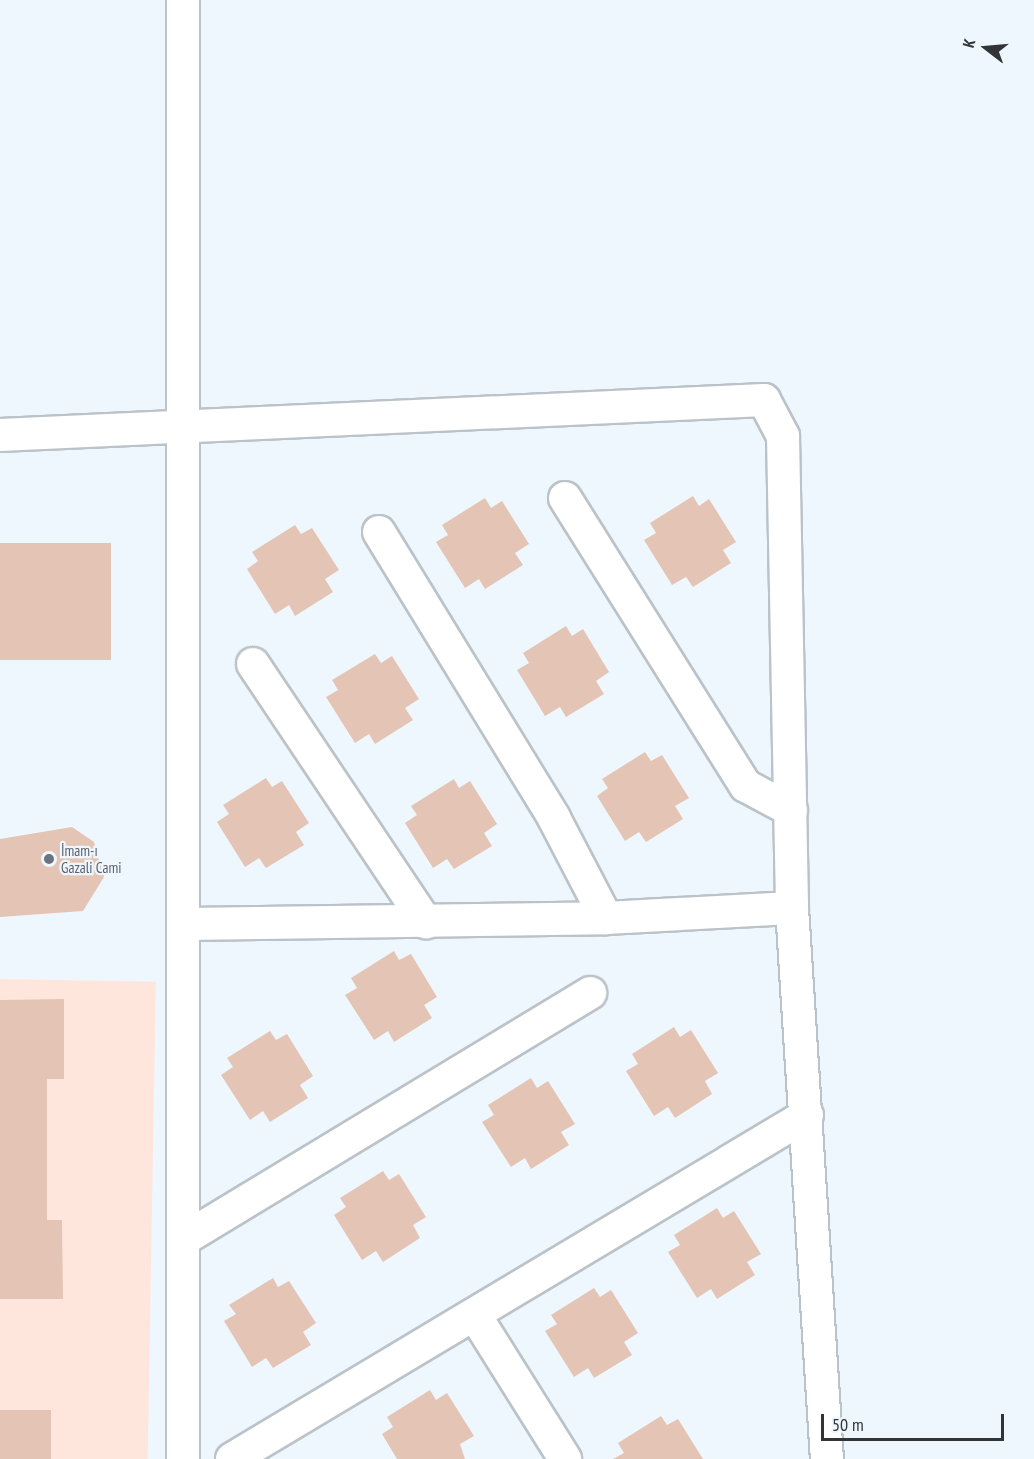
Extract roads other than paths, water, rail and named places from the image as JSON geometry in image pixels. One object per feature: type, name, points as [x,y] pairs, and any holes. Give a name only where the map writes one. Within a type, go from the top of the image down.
[{"type":"street","points":[[183,0],[186,924],[183,1459]]},
{"type":"street","points":[[0,435],[183,423],[764,400],[783,436],[792,908],[807,1115],[827,1459]]},
{"type":"street","points":[[565,498],[746,786],[791,810]]},
{"type":"street","points":[[379,532],[554,818],[606,918]]},
{"type":"street","points":[[254,664],[426,922]]},
{"type":"street","points":[[186,924],[606,918],[792,908]]},
{"type":"street","points":[[184,1239],[590,993]]},
{"type":"street","points":[[232,1459],[476,1317],[807,1115]]},
{"type":"street","points":[[476,1317],[565,1459]]},
{"type":"place","name":"İmam-ı Gazali Cami","points":[[49,859]]}]
